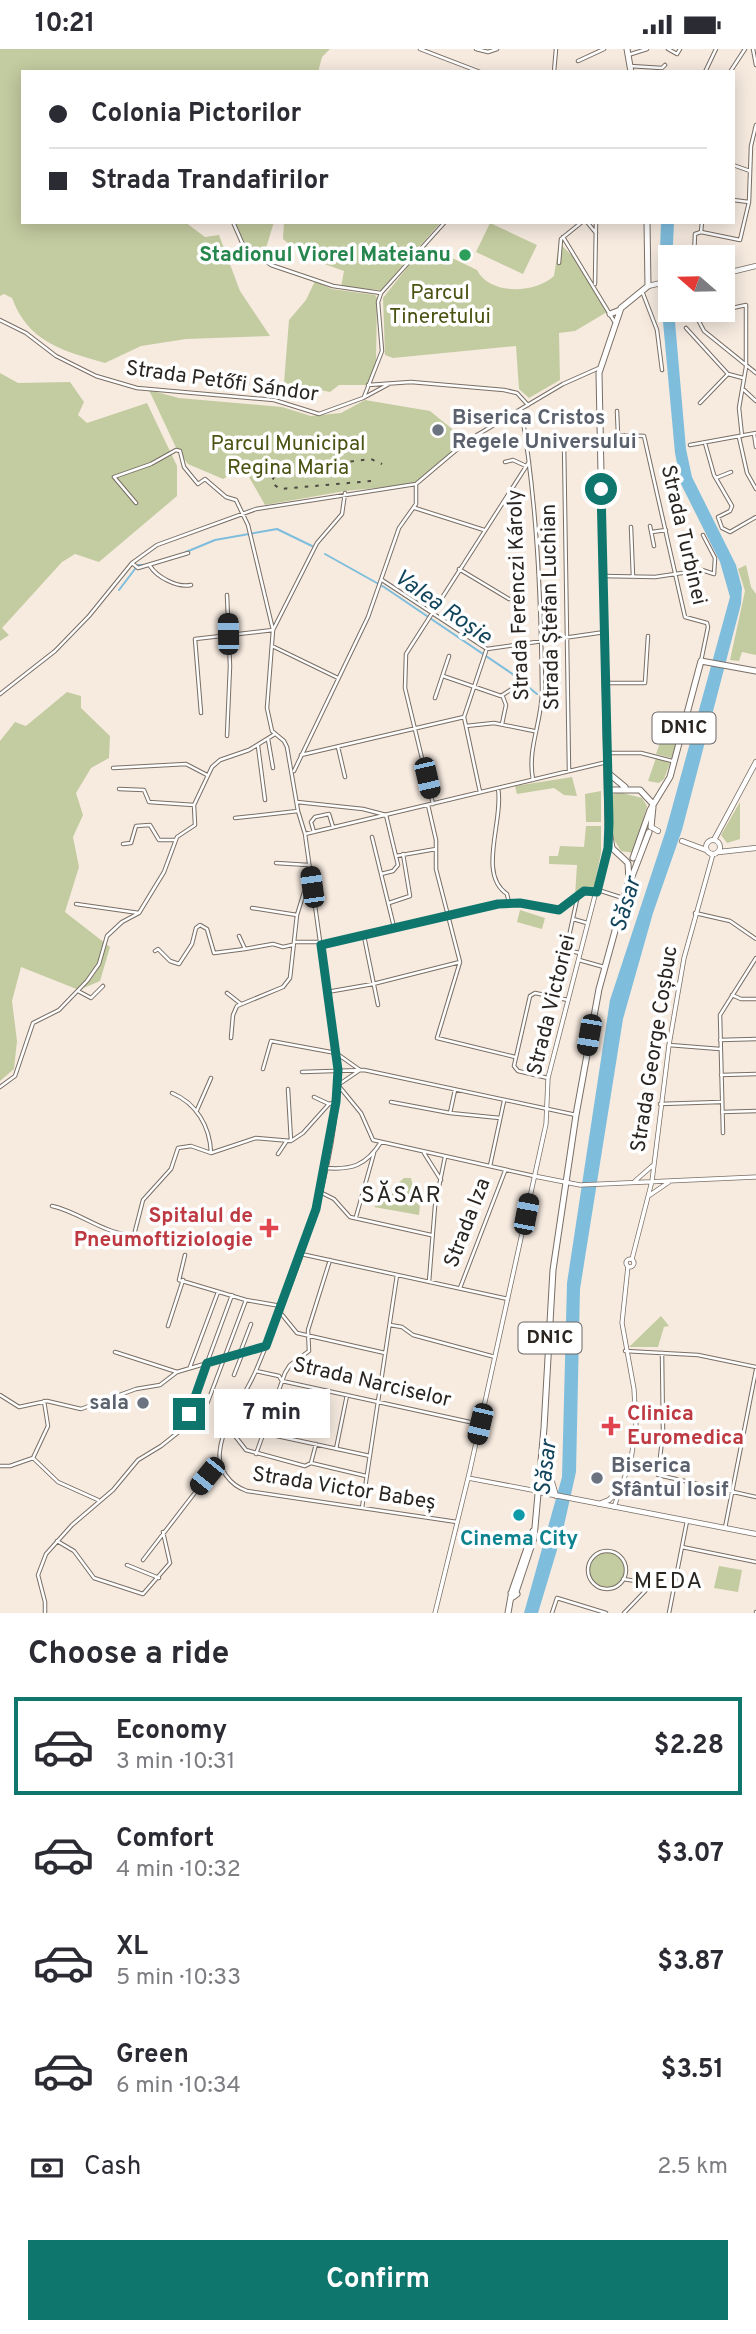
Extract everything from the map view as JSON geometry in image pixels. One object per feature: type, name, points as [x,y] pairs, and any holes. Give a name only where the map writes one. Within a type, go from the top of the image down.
[{"type":"main road","points":[[627,52],[630,69]]},
{"type":"main road","points":[[647,224],[652,285],[658,284]]},
{"type":"main road","points":[[735,271],[756,266]]},
{"type":"main road","name":"Strada Victoriei","points":[[630,861],[615,852],[609,839],[600,367],[620,310],[652,285]]},
{"type":"main road","points":[[610,314],[620,310]]},
{"type":"main road","points":[[701,661],[756,671]]},
{"type":"main road","name":"DN1C","points":[[508,1611],[534,1538],[553,1269],[576,1115],[604,967],[623,898],[651,829],[653,804],[675,762],[701,661]]},
{"type":"main road","points":[[706,850],[756,762]]},
{"type":"main road","points":[[608,773],[627,788]]},
{"type":"main road","points":[[608,790],[627,788],[661,792]]},
{"type":"main road","points":[[640,790],[653,804]]},
{"type":"main road","name":"Strada Victoriei","points":[[609,822],[615,848],[630,861]]},
{"type":"main road","name":"DN1C","points":[[628,885],[630,861],[651,829]]},
{"type":"main road","points":[[693,845],[711,840],[730,850]]},
{"type":"main road","points":[[682,841],[715,853],[756,848]]},
{"type":"main road","points":[[715,853],[719,843]]},
{"type":"main road","points":[[630,861],[632,877]]},
{"type":"main road","points":[[540,1474],[552,1482],[556,1496]]},
{"type":"main road","points":[[599,1504],[610,1500],[621,1488]]},
{"type":"main road","points":[[539,1492],[756,1534]]},
{"type":"street","points":[[420,49],[475,70]]},
{"type":"street","points":[[476,49],[485,53],[497,49]]},
{"type":"street","points":[[554,70],[556,49]]},
{"type":"street","points":[[578,61],[604,49]]},
{"type":"street","points":[[627,52],[647,49]]},
{"type":"street","points":[[667,49],[677,54],[680,49]]},
{"type":"street","points":[[706,70],[716,49]]},
{"type":"street","points":[[731,70],[745,49]]},
{"type":"street","points":[[753,49],[756,65]]},
{"type":"street","points":[[630,69],[662,68],[665,65]]},
{"type":"street","points":[[694,245],[694,236],[701,232],[740,240],[748,202],[756,125]]},
{"type":"street","points":[[751,161],[756,162]]},
{"type":"street","points":[[735,166],[750,171]]},
{"type":"street","points":[[735,200],[748,202]]},
{"type":"street","points":[[234,224],[244,247],[271,265],[333,286],[381,293]]},
{"type":"street","points":[[363,398],[382,351],[379,302],[381,293],[443,224]]},
{"type":"street","points":[[559,263],[559,243],[579,224]]},
{"type":"street","points":[[589,224],[596,233]]},
{"type":"street","points":[[595,288],[596,224]]},
{"type":"street","points":[[701,232],[702,224]]},
{"type":"street","points":[[563,237],[615,323]]},
{"type":"street","points":[[642,291],[657,330],[662,370]]},
{"type":"street","points":[[735,307],[746,305],[747,367],[739,408],[740,436],[747,473],[756,489]]},
{"type":"street","name":"Strada Petőfi Sándor","points":[[0,320],[26,333],[56,356],[125,386],[247,400],[274,400],[319,414],[363,398],[389,384],[411,382],[504,390],[517,393],[528,405]]},
{"type":"street","points":[[699,322],[704,331],[756,373]]},
{"type":"street","points":[[687,328],[728,374],[743,378]]},
{"type":"street","points":[[0,694],[62,645],[131,563],[170,538],[243,513],[345,493],[416,484],[465,443],[528,405],[600,367]]},
{"type":"street","points":[[700,403],[728,374]]},
{"type":"street","points":[[368,385],[389,384]]},
{"type":"street","points":[[744,390],[756,401]]},
{"type":"street","name":"Strada Ferenczi Károly","points":[[521,409],[529,462],[541,642],[542,697],[530,763],[533,780]]},
{"type":"street","points":[[527,444],[600,440],[618,435],[617,411]]},
{"type":"street","points":[[691,445],[755,433],[756,447]]},
{"type":"street","name":"Strada Turbinei","points":[[618,435],[642,434],[685,617],[707,623],[701,661]]},
{"type":"street","name":"Strada Ștefan Luchian","points":[[564,442],[569,771]]},
{"type":"street","points":[[705,443],[716,478],[732,506],[730,511],[718,517],[724,531],[730,532],[756,517]]},
{"type":"street","points":[[136,503],[114,477],[151,464],[177,450],[184,467],[198,484],[205,479],[226,497],[236,500],[243,513],[273,630],[267,708],[275,734],[285,741],[293,772],[298,811],[305,834],[338,1070],[336,1102],[320,1192],[301,1254],[266,1346],[220,1447],[221,1464],[163,1532],[143,1560]]},
{"type":"street","points":[[505,462],[513,460],[526,466]]},
{"type":"street","points":[[433,804],[405,688],[405,659],[410,643],[529,462]]},
{"type":"street","points":[[716,478],[731,472]]},
{"type":"street","points":[[293,772],[380,583],[399,527],[415,508],[418,497],[416,484]]},
{"type":"street","points":[[273,630],[314,547],[342,514],[345,493]]},
{"type":"street","points":[[415,508],[484,530]]},
{"type":"street","points":[[650,526],[654,546]]},
{"type":"street","points":[[632,527],[633,577]]},
{"type":"street","points":[[651,532],[666,530]]},
{"type":"street","points":[[604,576],[676,574],[702,569],[714,574],[715,558],[703,535]]},
{"type":"street","points":[[131,563],[136,568],[150,566],[188,553]]},
{"type":"street","points":[[150,566],[158,576],[183,586],[191,585]]},
{"type":"street","points":[[459,569],[509,599]]},
{"type":"street","points":[[380,583],[487,649],[605,632]]},
{"type":"street","points":[[227,595],[230,666],[227,736]]},
{"type":"street","points":[[201,713],[195,639],[273,630]]},
{"type":"street","points":[[606,683],[645,683],[648,636]]},
{"type":"street","points":[[272,646],[338,678]]},
{"type":"street","points":[[480,792],[464,717],[487,649]]},
{"type":"street","points":[[435,698],[449,656]]},
{"type":"street","points":[[443,676],[501,696],[506,705],[502,724]]},
{"type":"street","points":[[501,696],[521,683]]},
{"type":"street","points":[[301,755],[464,717]]},
{"type":"street","points":[[466,726],[502,724],[534,731]]},
{"type":"street","points":[[0,1087],[15,1076],[33,1023],[59,1010],[78,991],[97,969],[109,934],[122,922],[139,913],[164,872],[175,840],[179,834],[194,827],[194,805],[207,775],[220,760],[258,746],[275,734]]},
{"type":"street","points":[[268,739],[273,768]]},
{"type":"street","points":[[258,746],[265,800]]},
{"type":"street","points":[[338,747],[345,777]]},
{"type":"street","points":[[607,753],[641,753],[675,762]]},
{"type":"street","points":[[305,834],[607,762]]},
{"type":"street","points":[[113,768],[186,764],[207,775]]},
{"type":"street","points":[[498,788],[501,809],[494,843],[493,875],[497,887],[507,894],[509,903]]},
{"type":"street","points":[[118,789],[144,790],[149,802],[194,805]]},
{"type":"street","points":[[297,802],[363,809],[386,815]]},
{"type":"street","points":[[428,805],[438,874],[460,962],[439,1029],[440,1041],[516,1058]]},
{"type":"street","points":[[235,818],[298,811]]},
{"type":"street","points":[[314,832],[311,822],[315,817],[329,814],[334,827]]},
{"type":"street","points":[[382,874],[395,870],[396,856],[386,815]]},
{"type":"street","points":[[123,844],[131,843],[136,826],[150,825],[156,838],[175,840]]},
{"type":"street","points":[[372,837],[394,927]]},
{"type":"street","name":"Strada Victoriei","points":[[435,1613],[468,1478],[534,1176],[548,1109],[548,1078],[598,891],[609,839]]},
{"type":"street","points":[[396,856],[436,849]]},
{"type":"street","points":[[606,857],[615,852]]},
{"type":"street","name":"Strada George Coșbuc","points":[[614,1507],[632,1453],[636,1419],[622,1316],[626,1276],[629,1266],[634,1263],[631,1259],[649,1197],[669,1045],[695,913],[715,853]]},
{"type":"street","points":[[388,903],[410,896],[403,854]]},
{"type":"street","points":[[276,863],[309,865]]},
{"type":"street","points":[[231,1038],[233,1015],[242,1004],[287,983],[291,973],[297,915],[310,873]]},
{"type":"street","points":[[155,951],[158,949],[170,961],[179,964],[184,960],[196,928],[200,925],[206,929],[214,953],[273,944],[284,947],[293,943],[320,944],[509,903],[559,910],[588,890],[623,898]]},
{"type":"street","points":[[578,895],[566,950],[581,954]]},
{"type":"street","points":[[76,904],[139,913]]},
{"type":"street","points":[[252,908],[297,915]]},
{"type":"street","points":[[695,913],[730,922],[756,939]]},
{"type":"street","points":[[573,919],[589,924]]},
{"type":"street","points":[[364,935],[378,1005]]},
{"type":"street","points":[[239,936],[245,949]]},
{"type":"street","points":[[723,1133],[721,1011],[756,958]]},
{"type":"street","points":[[579,960],[604,967]]},
{"type":"street","points":[[327,992],[373,984],[460,962]]},
{"type":"street","points":[[78,991],[91,998],[103,986]]},
{"type":"street","points":[[227,993],[242,1004]]},
{"type":"street","points":[[548,1078],[518,1071],[514,1066],[530,996],[535,993],[568,1000]]},
{"type":"street","points":[[731,994],[741,999],[756,999]]},
{"type":"street","points":[[720,1040],[756,1039]]},
{"type":"street","points":[[263,1069],[274,1040],[336,1053],[360,1070]]},
{"type":"street","points":[[669,1045],[720,1049]]},
{"type":"street","points":[[302,1072],[360,1070],[576,1115]]},
{"type":"street","points":[[338,1085],[360,1070]]},
{"type":"street","points":[[721,1075],[756,1074]]},
{"type":"street","points":[[197,1110],[211,1079]]},
{"type":"street","points":[[338,1085],[361,1113],[370,1138],[490,1167],[580,1185],[756,1177]]},
{"type":"street","points":[[288,1089],[288,1141]]},
{"type":"street","points":[[450,1113],[455,1090]]},
{"type":"street","points":[[172,1093],[190,1102],[197,1110],[210,1138],[211,1153]]},
{"type":"street","points":[[314,1097],[329,1104]]},
{"type":"street","points":[[490,1167],[504,1100]]},
{"type":"street","points":[[278,1154],[288,1141],[303,1133],[329,1104],[336,1102]]},
{"type":"street","points":[[391,1102],[450,1113],[500,1118]]},
{"type":"street","points":[[660,1104],[721,1102]]},
{"type":"street","points":[[722,1112],[756,1111]]},
{"type":"street","points":[[52,1206],[74,1212],[106,1228],[134,1235],[143,1200],[171,1169],[176,1151],[191,1146],[211,1153],[256,1138],[288,1141]]},
{"type":"street","points":[[356,1218],[374,1153],[381,1142]]},
{"type":"street","points":[[423,1151],[440,1180]]},
{"type":"street","points":[[325,1168],[347,1171],[374,1153]]},
{"type":"street","points":[[429,1282],[432,1235],[445,1157]]},
{"type":"street","points":[[634,1182],[653,1164]]},
{"type":"street","name":"Strada Iza","points":[[460,1288],[505,1170]]},
{"type":"street","points":[[649,1197],[661,1185],[670,1181]]},
{"type":"street","points":[[320,1192],[334,1199],[346,1214],[356,1218],[432,1235]]},
{"type":"street","points":[[301,1254],[508,1299]]},
{"type":"street","points":[[168,1326],[185,1255]]},
{"type":"street","points":[[256,1454],[290,1365],[309,1351],[307,1336],[330,1260]]},
{"type":"street","points":[[362,1508],[397,1275]]},
{"type":"street","points":[[181,1280],[246,1300],[281,1306]]},
{"type":"street","points":[[190,1368],[218,1292]]},
{"type":"street","points":[[195,1417],[189,1412],[232,1295]]},
{"type":"street","points":[[44,1613],[45,1602],[39,1570],[57,1541],[98,1500],[113,1490],[138,1460],[161,1446],[204,1412],[246,1300]]},
{"type":"street","points":[[279,1311],[294,1332],[385,1353]]},
{"type":"street","points":[[234,1375],[251,1324]]},
{"type":"street","points":[[390,1325],[402,1327],[413,1335],[495,1357]]},
{"type":"street","points":[[0,1395],[19,1407],[44,1401],[81,1409],[136,1389],[160,1385],[177,1371],[266,1346]]},
{"type":"street","points":[[625,1351],[698,1355],[756,1368],[725,1528]]},
{"type":"street","points":[[115,1352],[177,1371]]},
{"type":"street","points":[[662,1353],[663,1450],[658,1472],[662,1478],[756,1497]]},
{"type":"street","name":"Strada Narciselor","points":[[256,1371],[278,1376],[282,1381],[480,1424]]},
{"type":"street","points":[[336,1448],[347,1395]]},
{"type":"street","points":[[0,1466],[14,1465],[33,1458],[48,1426],[44,1401]]},
{"type":"street","points":[[228,1427],[242,1447],[256,1454],[305,1466],[311,1463],[367,1476]]},
{"type":"street","points":[[263,1433],[370,1456]]},
{"type":"street","points":[[311,1463],[316,1444]]},
{"type":"street","points":[[33,1458],[58,1482],[98,1500]]},
{"type":"street","name":"Strada Victor Babeș","points":[[221,1464],[228,1479],[242,1489],[457,1522]]},
{"type":"street","points":[[468,1478],[539,1492]]},
{"type":"street","points":[[669,1613],[687,1521]]},
{"type":"street","points":[[57,1541],[74,1551],[94,1578],[143,1594],[170,1563],[163,1532]]},
{"type":"street","points":[[682,1547],[756,1562]]},
{"type":"street","points":[[623,1579],[625,1566],[617,1554],[602,1552],[590,1561],[589,1576],[600,1587],[612,1588],[623,1579],[674,1587]]},
{"type":"street","points":[[127,1565],[159,1578]]},
{"type":"street","points":[[624,1613],[651,1584]]},
{"type":"street","points":[[552,1613],[556,1598],[606,1613]]},
{"type":"green space","points":[[0,49],[330,49],[322,57],[319,70],[21,70],[21,224],[188,224],[205,237],[219,235],[240,291],[270,336],[186,339],[141,346],[105,363],[49,343],[27,325],[12,298],[4,294],[0,296]]},
{"type":"green space","points":[[235,224],[273,224],[263,258],[245,243]]},
{"type":"green space","points":[[284,224],[439,224],[381,290],[341,287],[344,271],[305,257],[283,239]]},
{"type":"green space","points":[[490,224],[537,245],[523,274],[476,252]]},
{"type":"green space","name":"Parcul Tineretului","points":[[559,243],[583,266],[607,312],[575,331],[559,333],[560,380],[529,398],[519,389],[516,346],[393,358],[385,355],[383,298],[425,245],[477,270],[492,284],[514,289],[536,286],[554,276]]},
{"type":"green space","points":[[315,281],[332,289],[375,295],[377,298],[376,362],[367,385],[339,385],[330,392],[284,383],[289,320],[306,300]]},
{"type":"green space","points":[[0,373],[18,383],[70,382],[84,402],[78,415],[87,423],[147,403],[177,466],[177,496],[99,562],[75,554],[62,562],[2,628],[9,635],[0,641]]},
{"type":"green space","name":"Parcul Municipal Regina Maria","points":[[149,390],[179,398],[282,407],[311,416],[341,413],[365,400],[430,411],[467,441],[416,484],[345,491],[265,505],[244,468],[223,479],[188,464],[178,452]]},
{"type":"green space","points":[[746,565],[751,587],[756,594],[756,655],[742,652],[739,661],[730,660],[745,591],[738,569]]},
{"type":"green space","points":[[67,692],[81,696],[81,708],[110,736],[109,758],[91,768],[76,793],[83,815],[73,837],[79,867],[65,912],[110,947],[100,981],[79,990],[21,967],[12,1001],[17,1041],[14,1069],[0,1081],[0,741],[15,722],[26,726]]},
{"type":"green space","points":[[665,729],[679,734],[672,758],[656,754]]},
{"type":"green space","points":[[656,758],[670,763],[664,779],[659,783],[648,781]]},
{"type":"green space","points":[[572,777],[577,796],[564,795],[554,788],[517,794],[515,786]]},
{"type":"green space","points":[[601,791],[601,822],[586,822],[585,794]]},
{"type":"green space","points":[[618,792],[642,798],[647,806],[633,853],[621,851],[612,836],[612,795]]},
{"type":"green space","points":[[740,802],[740,839],[727,843],[721,835]]},
{"type":"green space","points":[[586,826],[601,826],[601,853],[594,888],[575,896],[577,865],[549,864],[549,856],[558,856],[560,846],[584,847]]},
{"type":"green space","points":[[520,910],[545,918],[542,929],[517,922]]},
{"type":"green space","points":[[404,1178],[411,1178],[416,1203],[420,1204],[419,1215],[374,1207],[394,1192],[394,1187]]},
{"type":"green space","points":[[661,1316],[669,1326],[664,1327],[658,1347],[629,1347]]},
{"type":"green space","points":[[607,1552],[619,1558],[625,1570],[619,1582],[607,1588],[595,1582],[589,1570],[595,1558]]},
{"type":"green space","points":[[719,1566],[742,1570],[738,1592],[714,1588]]},
{"type":"water","points":[[661,224],[674,224],[673,245],[660,245]]},
{"type":"water","points":[[663,322],[675,322],[686,449],[692,477],[736,565],[742,588],[741,604],[682,830],[653,913],[623,1019],[580,1289],[576,1472],[563,1530],[538,1613],[524,1613],[562,1477],[567,1283],[610,1000],[666,830],[730,597],[720,562],[681,484],[675,453]]},
{"type":"waterway","name":"Valea Roșie","points":[[186,552],[215,540],[277,529],[312,546]]},
{"type":"waterway","name":"Valea Roșie","points":[[325,554],[384,587],[511,673],[537,694]]},
{"type":"waterway","name":"Valea Roșie","points":[[119,590],[138,565],[148,565]]},
{"type":"railway","points":[[371,481],[280,489],[272,483],[275,472],[283,470],[371,459],[382,464]]},
{"type":"place","name":"Stadionul Viorel Mateianu","points":[[465,255]]},
{"type":"place","name":"Biserica Cristos Regele Universului","points":[[438,430]]},
{"type":"place","name":"Spitalul de Pneumoftiziologie","points":[[269,1228]]},
{"type":"place","name":"sala","points":[[143,1403]]},
{"type":"place","name":"Clinica Euromedica","points":[[611,1426]]},
{"type":"place","name":"Biserica Sfântul Iosif","points":[[597,1478]]},
{"type":"place","name":"Cinema City","points":[[519,1515]]},
{"type":"district","name":"SĂSAR","points":[[402,1196]]},
{"type":"district","name":"MEDA","points":[[669,1582]]},
{"type":"route","points":[[189,1414],[207,1363],[266,1346],[313,1221],[329,1146],[338,1085],[321,945],[498,904],[520,903],[559,910],[584,891],[597,892],[609,839],[601,489]]},
{"type":"water label","name":"Săsar","points":[[627,905]]},
{"type":"water label","name":"Săsar","points":[[547,1468]]}]
